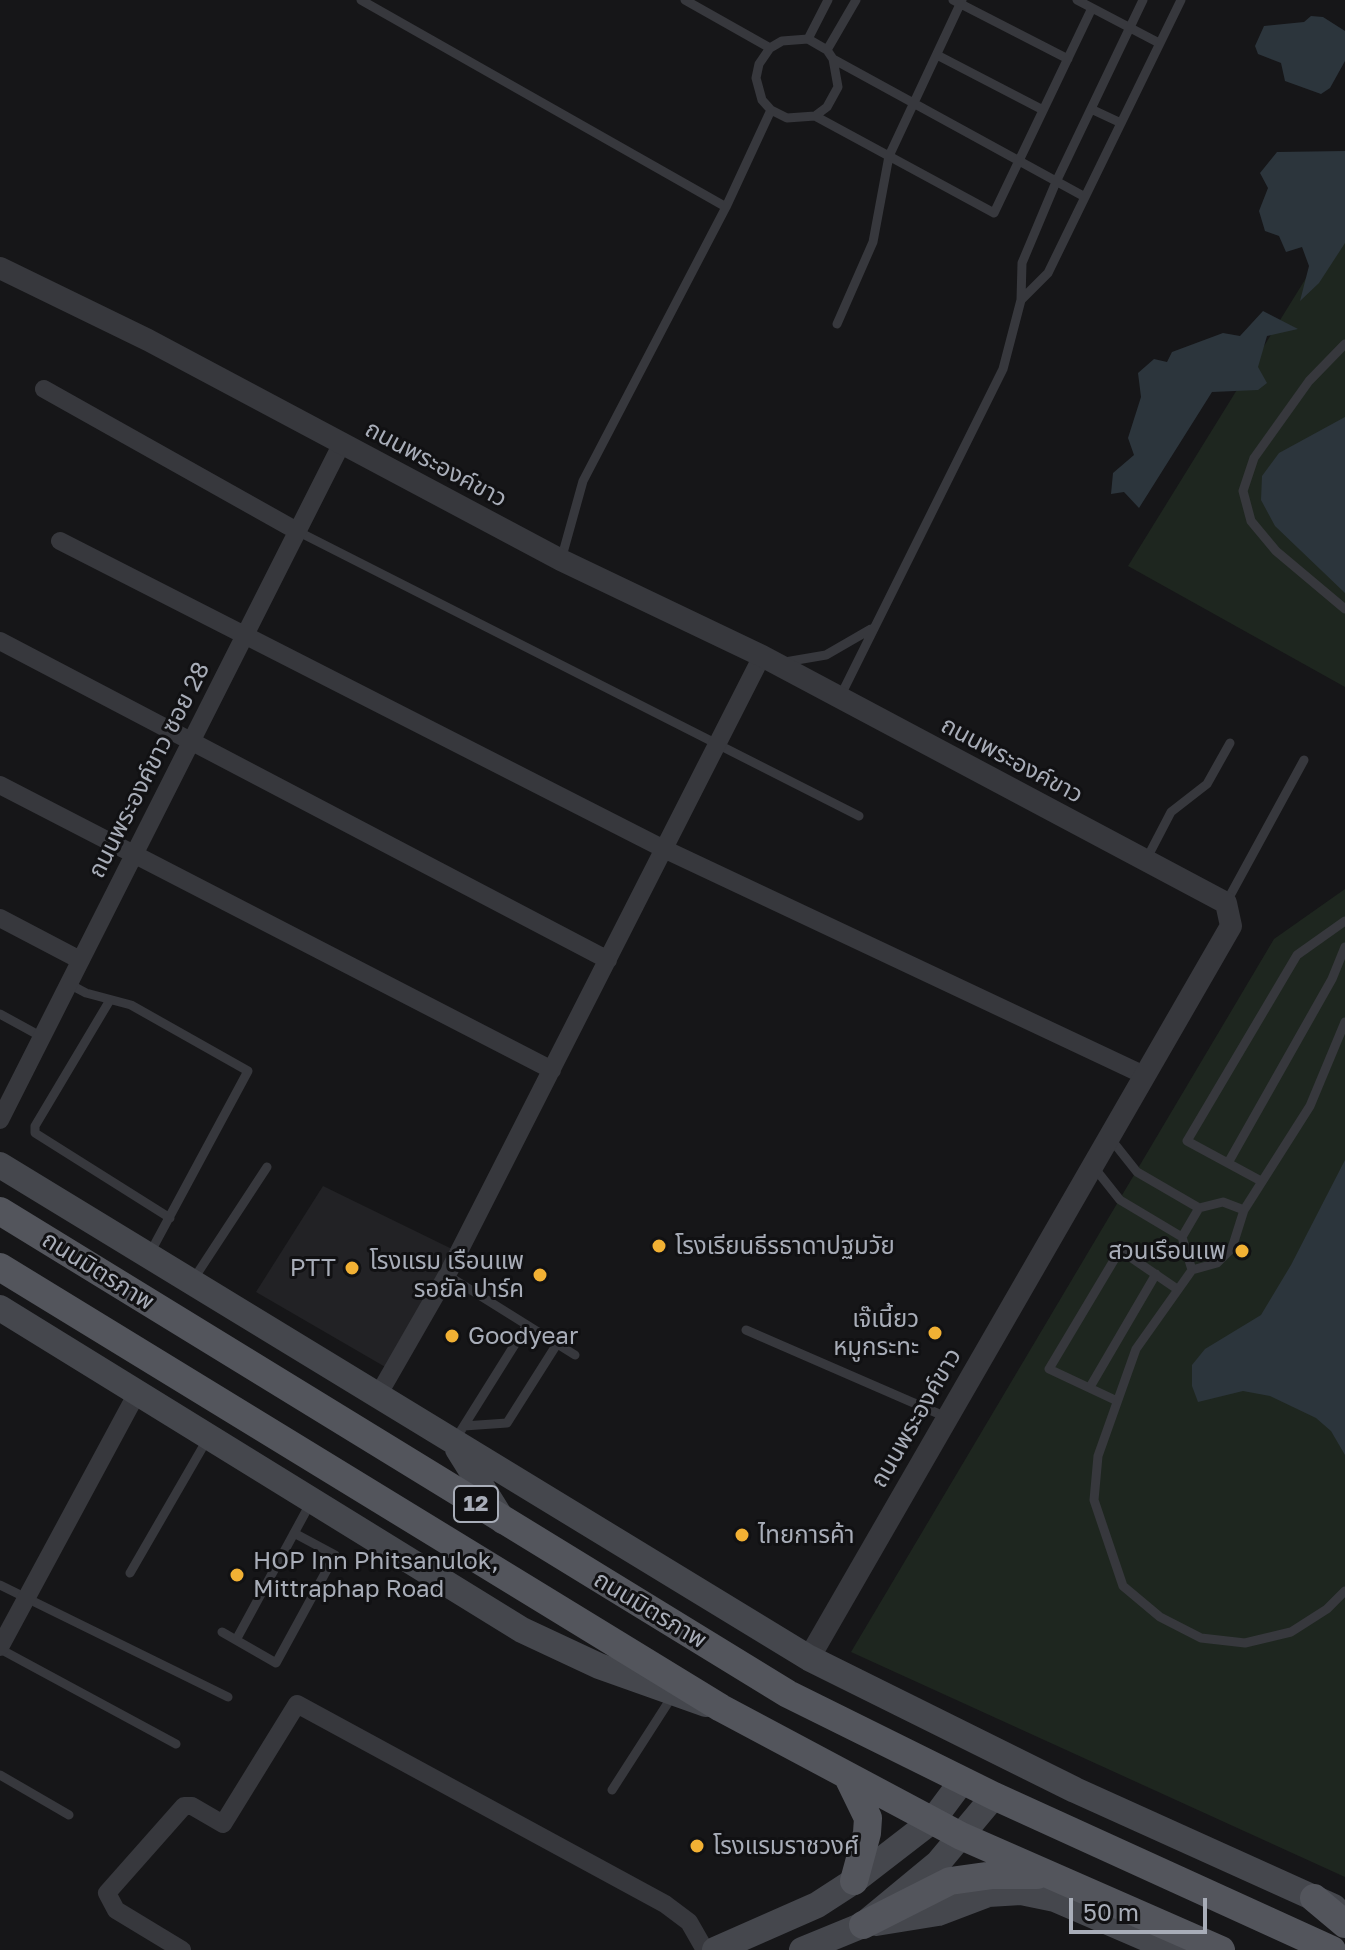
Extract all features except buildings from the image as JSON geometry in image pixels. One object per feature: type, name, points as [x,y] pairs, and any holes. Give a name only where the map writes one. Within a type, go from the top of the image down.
[{"type":"main road","points":[[0,1165],[377,1397],[459,1434],[809,1658],[1075,1790],[1345,1912]]},
{"type":"main road","name":"ถนนมิตรภาพ","points":[[0,1211],[788,1694],[962,1781],[1332,1950]]},
{"type":"main road","name":"ถนนมิตรภาพ","points":[[0,1267],[721,1708],[849,1779],[961,1836],[1221,1950]]},
{"type":"main road","points":[[0,1308],[522,1630],[673,1695],[721,1708]]},
{"type":"main road","points":[[459,1434],[503,1521]]},
{"type":"main road","points":[[849,1779],[868,1818],[854,1881]]},
{"type":"main road","points":[[715,1950],[817,1905],[854,1881],[933,1820],[962,1781]]},
{"type":"main road","points":[[863,1925],[938,1863],[994,1796]]},
{"type":"main road","points":[[819,1947],[950,1881],[993,1875],[1046,1875]]},
{"type":"main road","points":[[863,1925],[938,1913],[988,1894],[1021,1892],[1055,1899],[1173,1950]]},
{"type":"main road","points":[[1314,1898],[1345,1924]]},
{"type":"street","name":"ถนนพระองค์ขาว","points":[[0,268],[148,340],[561,560],[769,660],[1226,903],[1231,926],[809,1658]]},
{"type":"street","points":[[44,389],[297,531]]},
{"type":"street","name":"ถนนพระองค์ขาว ซอย 28","points":[[0,1120],[342,443]]},
{"type":"street","points":[[60,541],[664,849],[1146,1076]]},
{"type":"street","points":[[0,641],[608,960]]},
{"type":"street","points":[[377,1397],[447,1275],[715,745],[769,660]]},
{"type":"street","points":[[0,785],[552,1070]]},
{"type":"street","points":[[0,918],[80,960]]},
{"type":"street","points":[[0,1648],[137,1393]]},
{"type":"street","points":[[182,1950],[116,1910],[108,1902],[107,1893],[184,1806],[192,1806],[223,1824],[297,1704],[665,1904],[689,1922],[705,1950]]},
{"type":"lane","points":[[361,0],[726,207]]},
{"type":"lane","points":[[685,0],[770,48]]},
{"type":"lane","points":[[808,39],[828,0]]},
{"type":"lane","points":[[815,116],[827,107],[838,87],[830,55],[856,0]]},
{"type":"lane","points":[[1077,0],[1159,43]]},
{"type":"lane","points":[[840,697],[863,653],[871,629],[1003,369],[1021,300],[1022,263],[1056,182],[1143,0]]},
{"type":"lane","points":[[1021,300],[1048,273],[1181,0]]},
{"type":"lane","points":[[837,324],[873,242],[889,156],[959,1],[1068,59]]},
{"type":"lane","points":[[1085,197],[1056,182],[1019,161],[915,104],[808,39],[782,41],[770,48],[759,64],[756,78],[762,100],[771,110],[787,118],[815,116],[994,213],[1019,161],[1043,110],[1068,59],[1092,8]]},
{"type":"lane","points":[[937,55],[1043,110]]},
{"type":"lane","points":[[1091,109],[1121,123]]},
{"type":"lane","points":[[561,560],[583,481],[726,207],[771,110]]},
{"type":"lane","points":[[1345,344],[1309,381],[1254,458],[1243,491],[1251,521],[1276,551],[1345,609]]},
{"type":"lane","points":[[297,531],[859,816]]},
{"type":"lane","points":[[769,660],[826,655],[871,629]]},
{"type":"lane","points":[[1146,860],[1171,812],[1207,784],[1230,743]]},
{"type":"lane","points":[[1226,903],[1304,760]]},
{"type":"lane","points":[[1261,1181],[1187,1141],[1297,955],[1345,921]]},
{"type":"lane","points":[[1228,1163],[1332,979],[1345,947]]},
{"type":"lane","points":[[69,984],[131,1005],[248,1071],[149,1256]]},
{"type":"lane","points":[[110,1000],[35,1126],[35,1133],[170,1218]]},
{"type":"lane","points":[[0,1014],[42,1037]]},
{"type":"lane","points":[[1345,1022],[1310,1106],[1244,1210],[1232,1248],[1217,1263],[1192,1270],[1136,1349],[1115,1400],[1098,1456],[1094,1500],[1123,1586],[1160,1617],[1201,1638],[1245,1643],[1291,1632],[1327,1609],[1345,1591]]},
{"type":"lane","points":[[1110,1138],[1137,1172],[1199,1208],[1223,1202],[1244,1210]]},
{"type":"lane","points":[[1093,1166],[1120,1200],[1182,1237],[1192,1270]]},
{"type":"lane","points":[[192,1283],[267,1167]]},
{"type":"lane","points":[[1182,1237],[1199,1208]]},
{"type":"lane","points":[[1115,1400],[1049,1369],[1120,1250],[1177,1289]]},
{"type":"lane","points":[[1090,1387],[1156,1274]]},
{"type":"lane","points":[[447,1275],[575,1355]]},
{"type":"lane","points":[[459,1434],[527,1325]]},
{"type":"lane","points":[[746,1330],[946,1417]]},
{"type":"lane","points":[[459,1434],[507,1423],[557,1344]]},
{"type":"lane","points":[[130,1573],[209,1437]]},
{"type":"lane","points":[[236,1640],[312,1500]]},
{"type":"lane","points":[[222,1632],[276,1663],[335,1555],[294,1533]]},
{"type":"lane","points":[[0,1585],[228,1697]]},
{"type":"lane","points":[[0,1648],[176,1744]]},
{"type":"lane","points":[[612,1790],[673,1695]]},
{"type":"lane","points":[[0,1775],[69,1815]]},
{"type":"shaded area","points":[[1311,16],[1323,17],[1345,31],[1345,61],[1330,88],[1321,94],[1285,81],[1281,63],[1258,54],[1255,46],[1264,26],[1304,22]]},
{"type":"shaded area","points":[[1345,151],[1345,243],[1319,283],[1300,301],[1309,266],[1302,247],[1286,252],[1279,236],[1265,231],[1259,211],[1268,188],[1260,173],[1277,152]]},
{"type":"shaded area","points":[[1345,215],[1345,687],[1128,566]]},
{"type":"shaded area","points":[[1263,311],[1298,329],[1267,336],[1258,367],[1267,383],[1258,390],[1212,392],[1139,508],[1124,492],[1111,494],[1113,473],[1134,455],[1128,438],[1141,397],[1138,373],[1154,359],[1167,362],[1172,352],[1223,333],[1240,336]]},
{"type":"shaded area","points":[[1345,417],[1345,593],[1275,526],[1261,500],[1262,476],[1279,453]]},
{"type":"shaded area","points":[[1345,889],[1345,1877],[851,1652],[1274,939]]},
{"type":"shaded area","points":[[1345,1160],[1345,1455],[1331,1431],[1316,1418],[1270,1396],[1243,1391],[1198,1402],[1192,1386],[1192,1365],[1205,1349],[1261,1315],[1291,1265]]},
{"type":"shaded area","points":[[323,1186],[452,1249],[387,1368],[256,1292]]},
{"type":"place","name":"โรงเรียนธีรธาดาปฐมวัย","points":[[659,1246]]},
{"type":"place","name":"สวนเรึอนเเพ","points":[[1242,1251]]},
{"type":"place","name":"PTT","points":[[352,1268]]},
{"type":"place","name":"โรงแรม เรือนแพ รอยัล ปาร์ค","points":[[540,1275]]},
{"type":"place","name":"เจ๊เนี้ยว หมูกระทะ","points":[[935,1333]]},
{"type":"place","name":"Goodyear","points":[[452,1336]]},
{"type":"place","name":"ไทยการค้า","points":[[742,1535]]},
{"type":"place","name":"HOP Inn Phitsanulok, Mittraphap Road","points":[[237,1575]]},
{"type":"place","name":"โรงแรมราชวงศ์","points":[[697,1846]]}]
